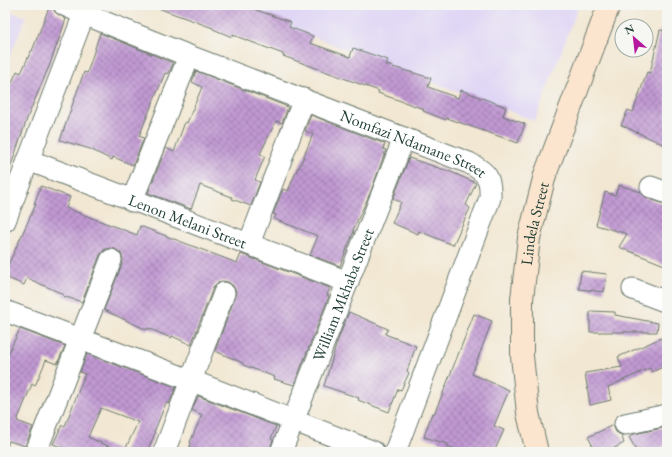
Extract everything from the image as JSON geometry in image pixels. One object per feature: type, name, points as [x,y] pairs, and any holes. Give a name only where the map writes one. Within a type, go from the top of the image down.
[{"type":"street","name":"Nomfazi Ndamane Street","points":[[64,5],[189,56],[469,163],[485,173],[491,188],[490,198],[395,452]]},
{"type":"street","name":"Lindela Street","points":[[537,452],[528,413],[522,356],[522,298],[529,238],[545,175],[609,5]]},
{"type":"street","points":[[5,221],[84,14]]},
{"type":"street","points":[[132,201],[189,56]]},
{"type":"street","points":[[248,244],[304,99]]},
{"type":"street","name":"William Mkhaba Street","points":[[281,452],[404,138]]},
{"type":"street","name":"Lenon Melani Street","points":[[28,160],[132,201],[348,282]]},
{"type":"street","points":[[36,452],[111,260]]},
{"type":"street","points":[[632,289],[667,302]]},
{"type":"street","points":[[164,452],[224,293]]},
{"type":"street","points":[[5,311],[79,340],[190,380],[293,422],[374,452]]},
{"type":"street","points":[[625,424],[667,415]]},
{"type":"shaded area","points":[[230,5],[579,5],[535,121]]},
{"type":"shaded area","points":[[5,10],[26,17],[5,68]]},
{"type":"building","points":[[50,5],[52,5],[55,12],[66,19],[50,64],[28,116],[8,174],[5,173],[5,98],[17,71],[21,73],[32,51]]},
{"type":"building","points":[[155,5],[242,5],[291,22],[289,27],[313,36],[310,43],[350,57],[353,48],[388,60],[386,65],[431,78],[428,87],[458,98],[461,90],[506,107],[503,116],[525,124],[518,143],[447,118],[446,120],[423,111],[424,109],[378,93],[379,91],[283,56],[283,54],[233,35],[232,37],[213,28],[155,7]]},
{"type":"building","points":[[660,30],[667,31],[667,146],[621,125],[628,110],[633,112],[647,72],[650,73]]},
{"type":"building","points":[[100,33],[173,63],[170,71],[167,74],[165,73],[139,136],[144,138],[133,165],[113,157],[112,160],[90,149],[60,140],[84,72],[87,73]]},
{"type":"building","points":[[196,71],[288,107],[282,123],[276,121],[260,154],[265,156],[255,180],[260,182],[251,206],[200,185],[191,209],[148,193],[166,148],[174,152],[185,122],[187,123],[202,87],[192,82]]},
{"type":"building","points":[[311,115],[385,144],[383,149],[386,150],[371,191],[353,230],[354,231],[340,266],[310,255],[318,236],[274,219],[276,215],[273,214],[283,189],[288,191],[313,134],[305,131]]},
{"type":"building","points":[[409,158],[451,172],[476,183],[466,205],[470,208],[453,245],[419,231],[418,234],[392,223],[401,202],[393,199]]},
{"type":"building","points":[[619,185],[641,192],[647,198],[667,205],[667,266],[619,247],[627,234],[596,225],[605,192],[615,195]]},
{"type":"building","points":[[41,186],[70,197],[66,208],[137,235],[140,226],[237,263],[241,254],[330,288],[327,295],[329,296],[294,385],[274,379],[275,377],[243,365],[243,363],[215,351],[235,297],[236,291],[228,282],[222,281],[216,284],[213,288],[191,345],[172,336],[171,338],[148,328],[147,330],[104,310],[123,259],[121,253],[115,249],[110,248],[104,250],[100,255],[82,302],[63,296],[63,294],[27,278],[24,285],[5,277],[5,272],[36,204],[34,204]]},
{"type":"building","points":[[581,271],[607,274],[604,292],[579,289]]},
{"type":"building","points":[[590,311],[615,312],[615,315],[658,323],[657,332],[590,332]]},
{"type":"building","points":[[349,312],[388,329],[385,334],[416,346],[407,371],[409,373],[401,390],[398,389],[389,412],[358,400],[359,398],[324,386],[337,342]]},
{"type":"building","points":[[474,314],[492,321],[472,374],[509,390],[494,426],[504,430],[494,452],[464,452],[447,446],[448,444],[424,437],[432,413],[434,414],[443,393]]},
{"type":"building","points":[[20,329],[65,346],[57,364],[46,360],[35,386],[32,384],[17,421],[33,427],[25,446],[9,441],[6,450],[5,360]]},
{"type":"building","points":[[661,338],[667,353],[667,365],[652,372],[650,368],[608,387],[611,400],[590,405],[585,373],[622,367],[618,357]]},
{"type":"building","points":[[87,354],[176,387],[169,404],[166,403],[147,452],[124,452],[138,422],[101,408],[88,437],[122,452],[73,452],[53,444],[62,425],[65,426],[85,374],[80,372]]},
{"type":"building","points":[[198,396],[276,426],[271,439],[273,440],[269,452],[188,452],[190,442],[202,415],[192,410]]},
{"type":"building","points":[[613,425],[616,432],[621,435],[624,443],[607,452],[596,452],[588,437]]},
{"type":"building","points":[[667,427],[667,445],[654,452],[637,452],[629,437],[634,434]]}]
